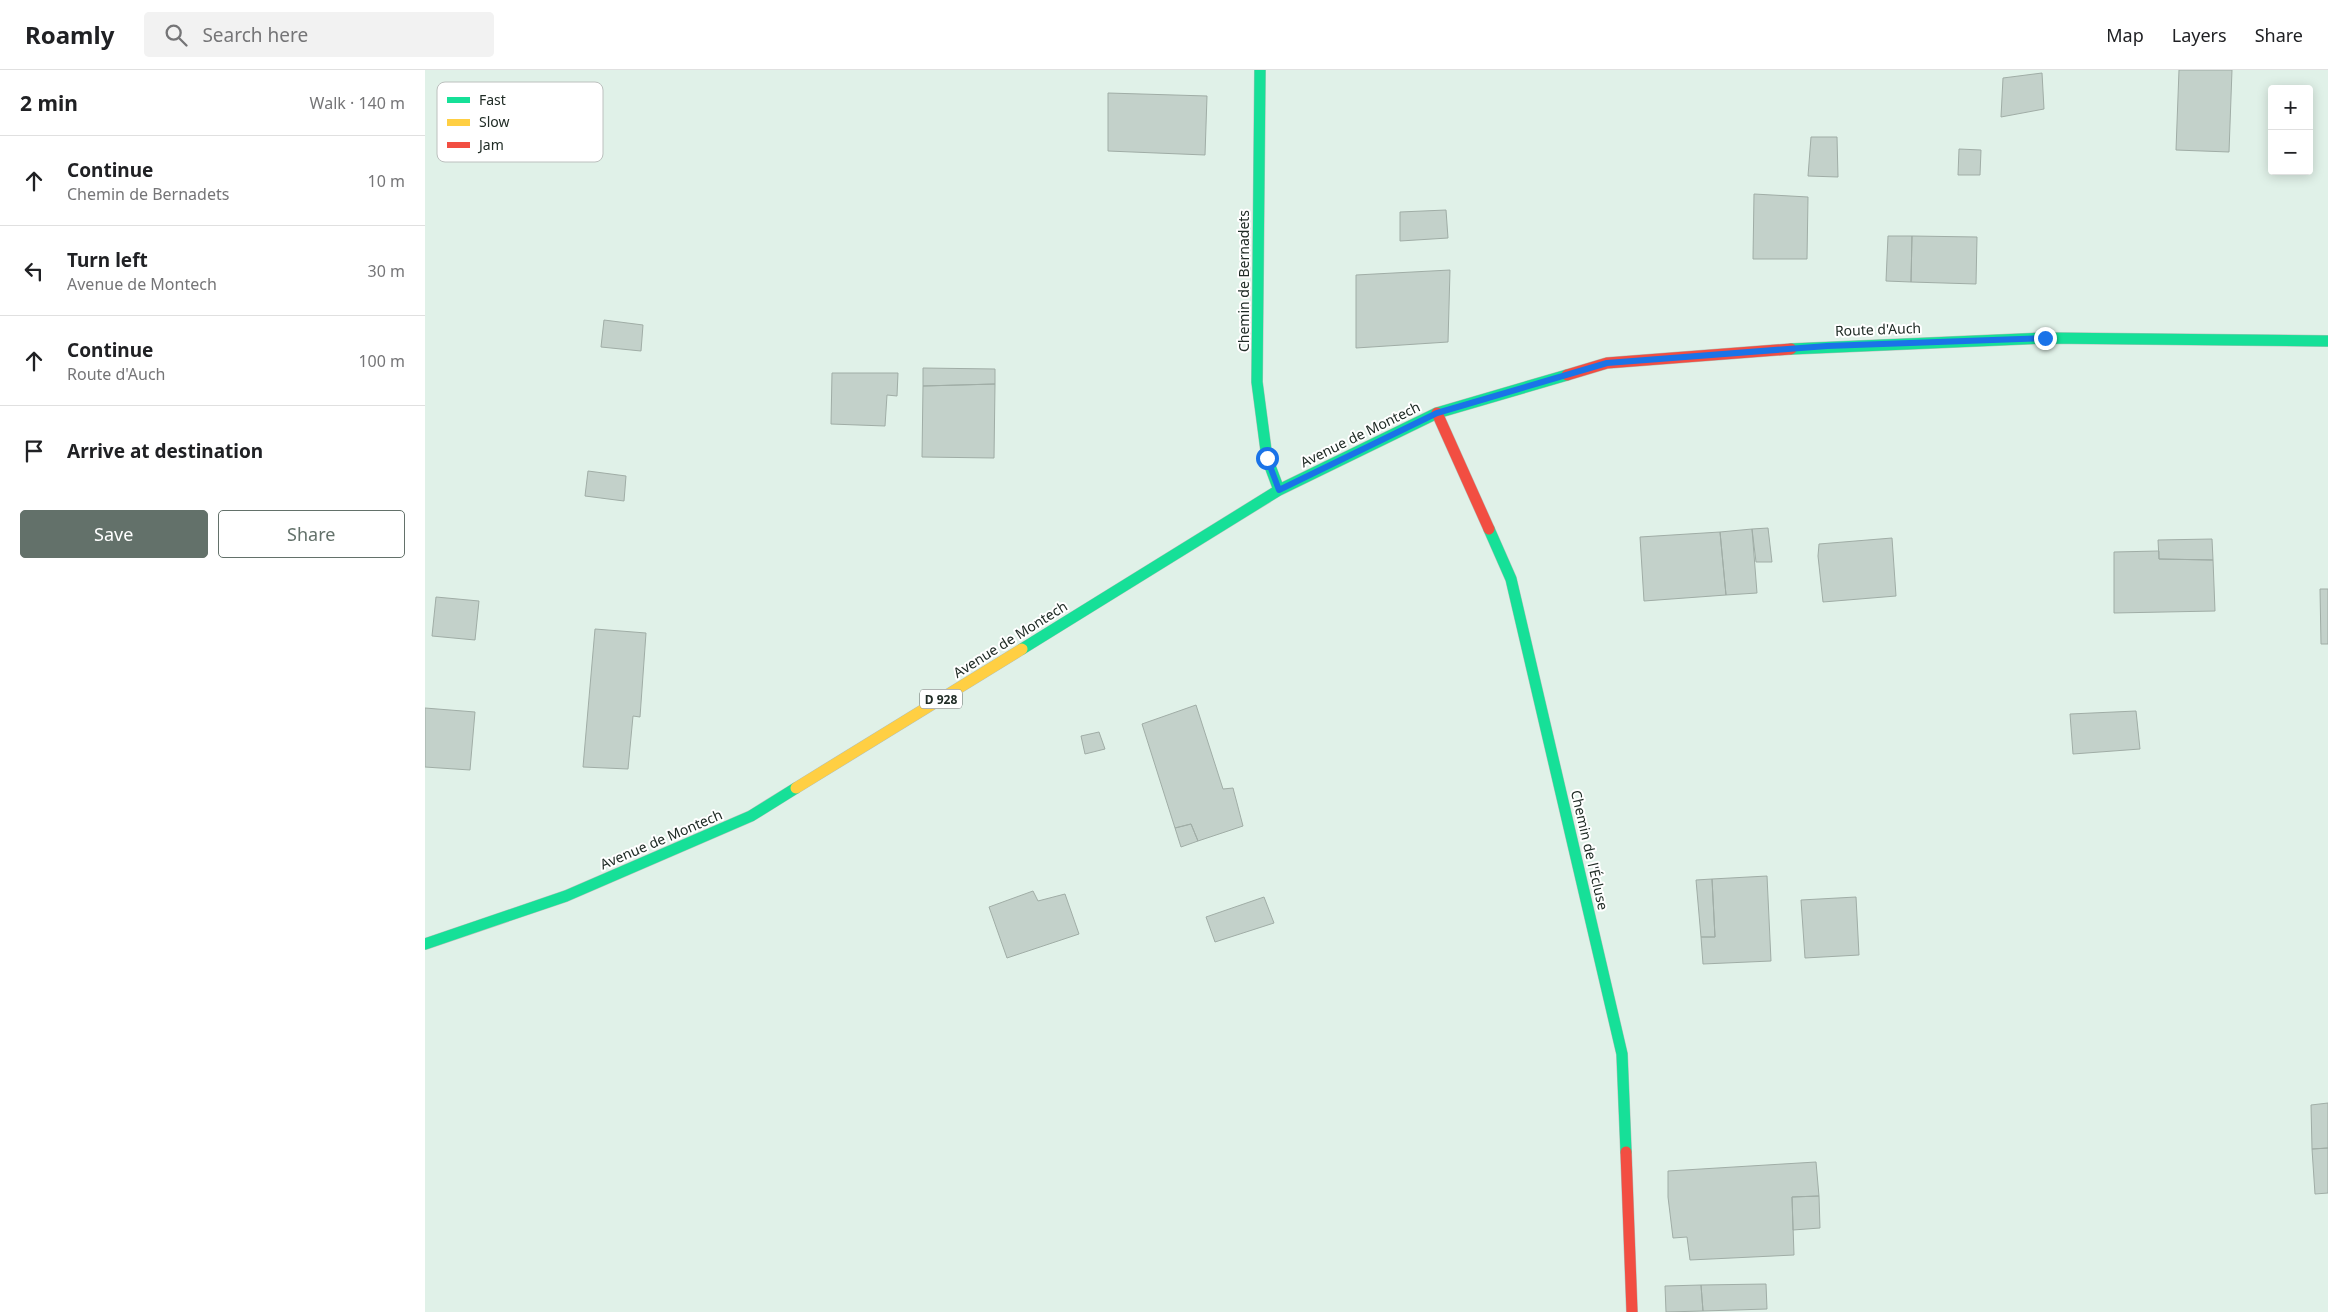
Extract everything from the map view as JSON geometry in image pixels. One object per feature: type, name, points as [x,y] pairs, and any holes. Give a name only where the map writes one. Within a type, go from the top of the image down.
[{"type":"main road","name":"Chemin de Bernadets","points":[[1259,70],[1257,382],[1267,458],[1279,490]]},
{"type":"main road","name":"Route d'Auch","points":[[1437,413],[1607,363],[1827,346],[2045,338],[2328,341]]},
{"type":"main road","name":"Avenue de Montech","points":[[425,944],[565,896],[751,816],[1279,490],[1437,413]]},
{"type":"main road","name":"Chemin de l'Écluse","points":[[1437,413],[1511,578],[1622,1054],[1631,1312]]},
{"type":"building","points":[[2179,70],[2232,70],[2229,152],[2176,150]]},
{"type":"building","points":[[2042,73],[2044,109],[2001,117],[2003,78]]},
{"type":"building","points":[[1108,93],[1207,96],[1205,155],[1108,151]]},
{"type":"building","points":[[1811,137],[1837,137],[1838,177],[1808,176]]},
{"type":"building","points":[[1959,149],[1981,150],[1980,175],[1958,175]]},
{"type":"building","points":[[1754,194],[1808,197],[1807,259],[1753,259]]},
{"type":"building","points":[[1446,210],[1448,238],[1400,241],[1400,212]]},
{"type":"building","points":[[1888,236],[1912,236],[1911,282],[1886,281]]},
{"type":"building","points":[[1912,236],[1977,237],[1976,284],[1911,282]]},
{"type":"building","points":[[1450,270],[1448,342],[1356,348],[1356,275]]},
{"type":"building","points":[[604,320],[643,325],[641,351],[601,347]]},
{"type":"building","points":[[923,368],[995,369],[995,384],[923,386]]},
{"type":"building","points":[[832,373],[898,373],[897,396],[887,395],[885,426],[831,424]]},
{"type":"building","points":[[995,384],[994,458],[922,457],[923,386]]},
{"type":"building","points":[[588,471],[626,476],[624,501],[585,496]]},
{"type":"building","points":[[1768,528],[1772,562],[1756,562],[1752,529]]},
{"type":"building","points":[[1752,529],[1757,593],[1726,595],[1720,532]]},
{"type":"building","points":[[1720,532],[1726,595],[1644,601],[1640,537]]},
{"type":"building","points":[[1892,538],[1896,596],[1823,602],[1818,556],[1819,544]]},
{"type":"building","points":[[2212,539],[2213,560],[2159,559],[2158,540]]},
{"type":"building","points":[[2159,551],[2159,559],[2213,560],[2215,611],[2114,613],[2114,552]]},
{"type":"building","points":[[2320,589],[2328,589],[2328,644],[2321,644]]},
{"type":"building","points":[[436,597],[479,601],[475,640],[432,636]]},
{"type":"building","points":[[595,629],[646,633],[640,717],[633,716],[628,769],[583,767]]},
{"type":"building","points":[[1196,705],[1223,789],[1233,788],[1243,826],[1198,841],[1191,824],[1175,828],[1142,724]]},
{"type":"building","points":[[425,708],[475,712],[470,770],[425,767]]},
{"type":"building","points":[[2136,711],[2140,749],[2073,754],[2070,714]]},
{"type":"building","points":[[1099,732],[1105,749],[1085,754],[1081,736]]},
{"type":"building","points":[[1191,824],[1198,841],[1181,847],[1175,828]]},
{"type":"building","points":[[1767,876],[1771,961],[1703,964],[1701,937],[1715,937],[1712,879]]},
{"type":"building","points":[[1712,879],[1715,937],[1701,937],[1696,880]]},
{"type":"building","points":[[1033,891],[1038,901],[1065,894],[1079,934],[1007,958],[989,907]]},
{"type":"building","points":[[1264,897],[1274,923],[1215,942],[1206,917]]},
{"type":"building","points":[[1856,897],[1859,955],[1805,958],[1801,900]]},
{"type":"building","points":[[2328,1103],[2328,1148],[2312,1149],[2311,1105]]},
{"type":"building","points":[[2328,1148],[2328,1193],[2315,1194],[2312,1149]]},
{"type":"building","points":[[1816,1162],[1819,1196],[1792,1197],[1794,1255],[1690,1260],[1687,1237],[1673,1238],[1668,1197],[1668,1171]]},
{"type":"building","points":[[1819,1196],[1820,1228],[1793,1230],[1792,1197]]},
{"type":"building","points":[[1766,1284],[1767,1309],[1703,1311],[1701,1285]]},
{"type":"building","points":[[1701,1285],[1703,1311],[1666,1312],[1665,1286]]},
{"type":"traffic: fast","points":[[1260,70],[1257,382],[1267,458],[1279,490]]},
{"type":"traffic: fast","points":[[1791,349],[2045,338],[2328,341]]},
{"type":"traffic: fast","points":[[1022,649],[1279,490],[1437,413],[1567,375]]},
{"type":"traffic: fast","points":[[1489,529],[1511,579],[1622,1054],[1626,1152]]},
{"type":"traffic: fast","points":[[425,944],[566,896],[751,816],[796,788]]},
{"type":"traffic: slow","points":[[796,788],[1022,649]]},
{"type":"traffic: jam","points":[[1567,375],[1607,363],[1791,349]]},
{"type":"traffic: jam","points":[[1437,413],[1489,529]]},
{"type":"traffic: jam","points":[[1626,1152],[1632,1312]]},
{"type":"route","points":[[1267,458],[1279,490],[1437,413],[1607,363],[1827,346],[2045,338]]}]
